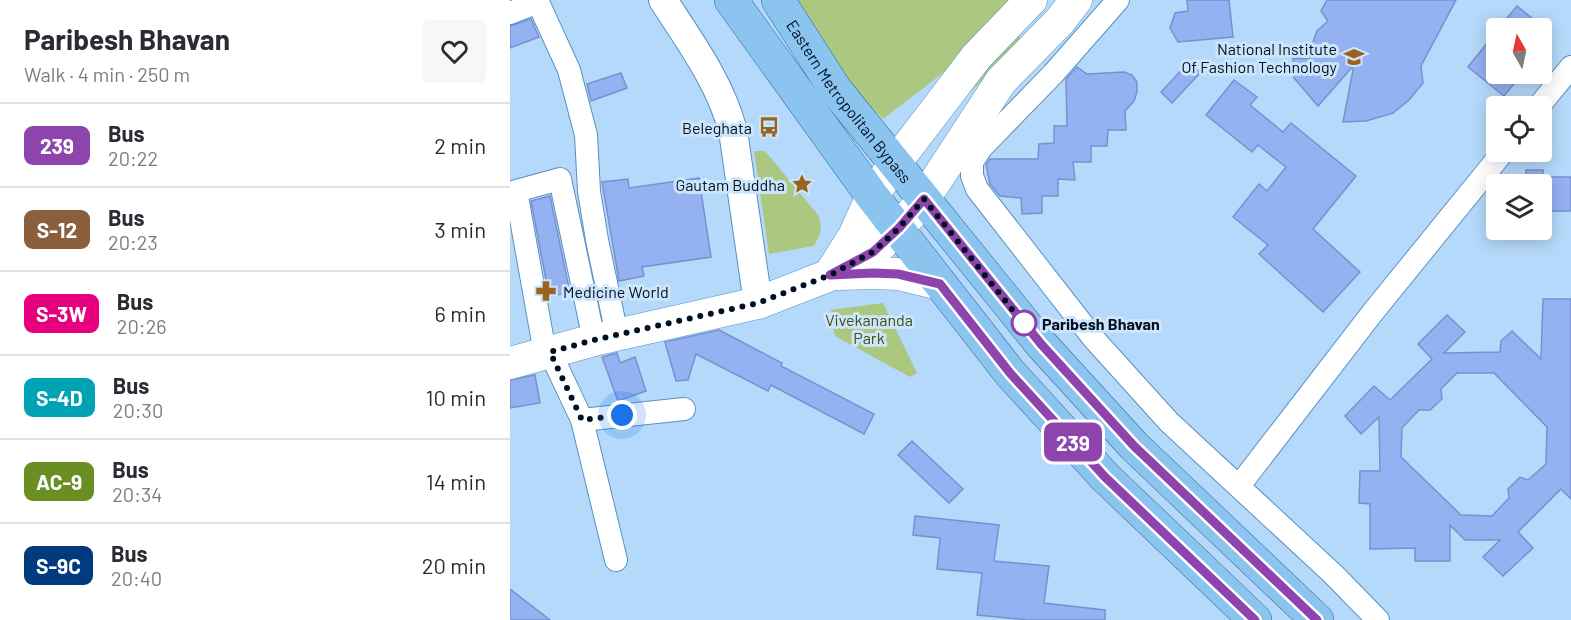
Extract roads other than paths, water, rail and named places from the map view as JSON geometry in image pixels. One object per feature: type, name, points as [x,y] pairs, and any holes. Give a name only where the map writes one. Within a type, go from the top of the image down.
[{"type":"main road","points":[[731,0],[872,196],[1010,373],[1105,477],[1255,620]]},
{"type":"main road","name":"Eastern Metropolitan Bypass","points":[[778,0],[836,89],[1041,344],[1134,446],[1317,620]]},
{"type":"main road","points":[[830,275],[854,236],[872,196],[896,162],[977,56],[1031,0]]},
{"type":"main road","points":[[510,363],[606,337],[758,303],[830,275],[873,252],[899,228],[924,199],[1001,81],[1076,0]]},
{"type":"main road","points":[[830,275],[898,274],[940,284]]},
{"type":"street","points":[[663,0],[716,84],[727,109],[733,131],[758,303]]},
{"type":"street","points":[[1118,0],[1053,74],[981,148],[972,162],[972,176],[977,189],[1094,339],[1169,422],[1333,574],[1378,620]]},
{"type":"street","points":[[510,13],[538,1],[569,70],[586,135],[590,201],[597,240],[606,337]]},
{"type":"street","points":[[1029,52],[1053,74]]},
{"type":"street","points":[[1547,96],[1571,67]]},
{"type":"street","points":[[1239,486],[1373,312],[1495,162]]},
{"type":"street","points":[[606,337],[560,179],[516,190],[548,352],[582,420],[616,560]]},
{"type":"street","points":[[582,420],[684,409]]},
{"type":"place","name":"National Institute Of Fashion Technology","points":[[1354,57]]},
{"type":"place","name":"Beleghata","points":[[769,127]]},
{"type":"place","name":"Gautam Buddha","points":[[802,184]]},
{"type":"place","name":"Medicine World","points":[[546,291]]},
{"type":"place","name":"Paribesh Bhavan","points":[[1024,323]]},
{"type":"park label","name":"Vivekananda Park","points":[[869,328]]}]
